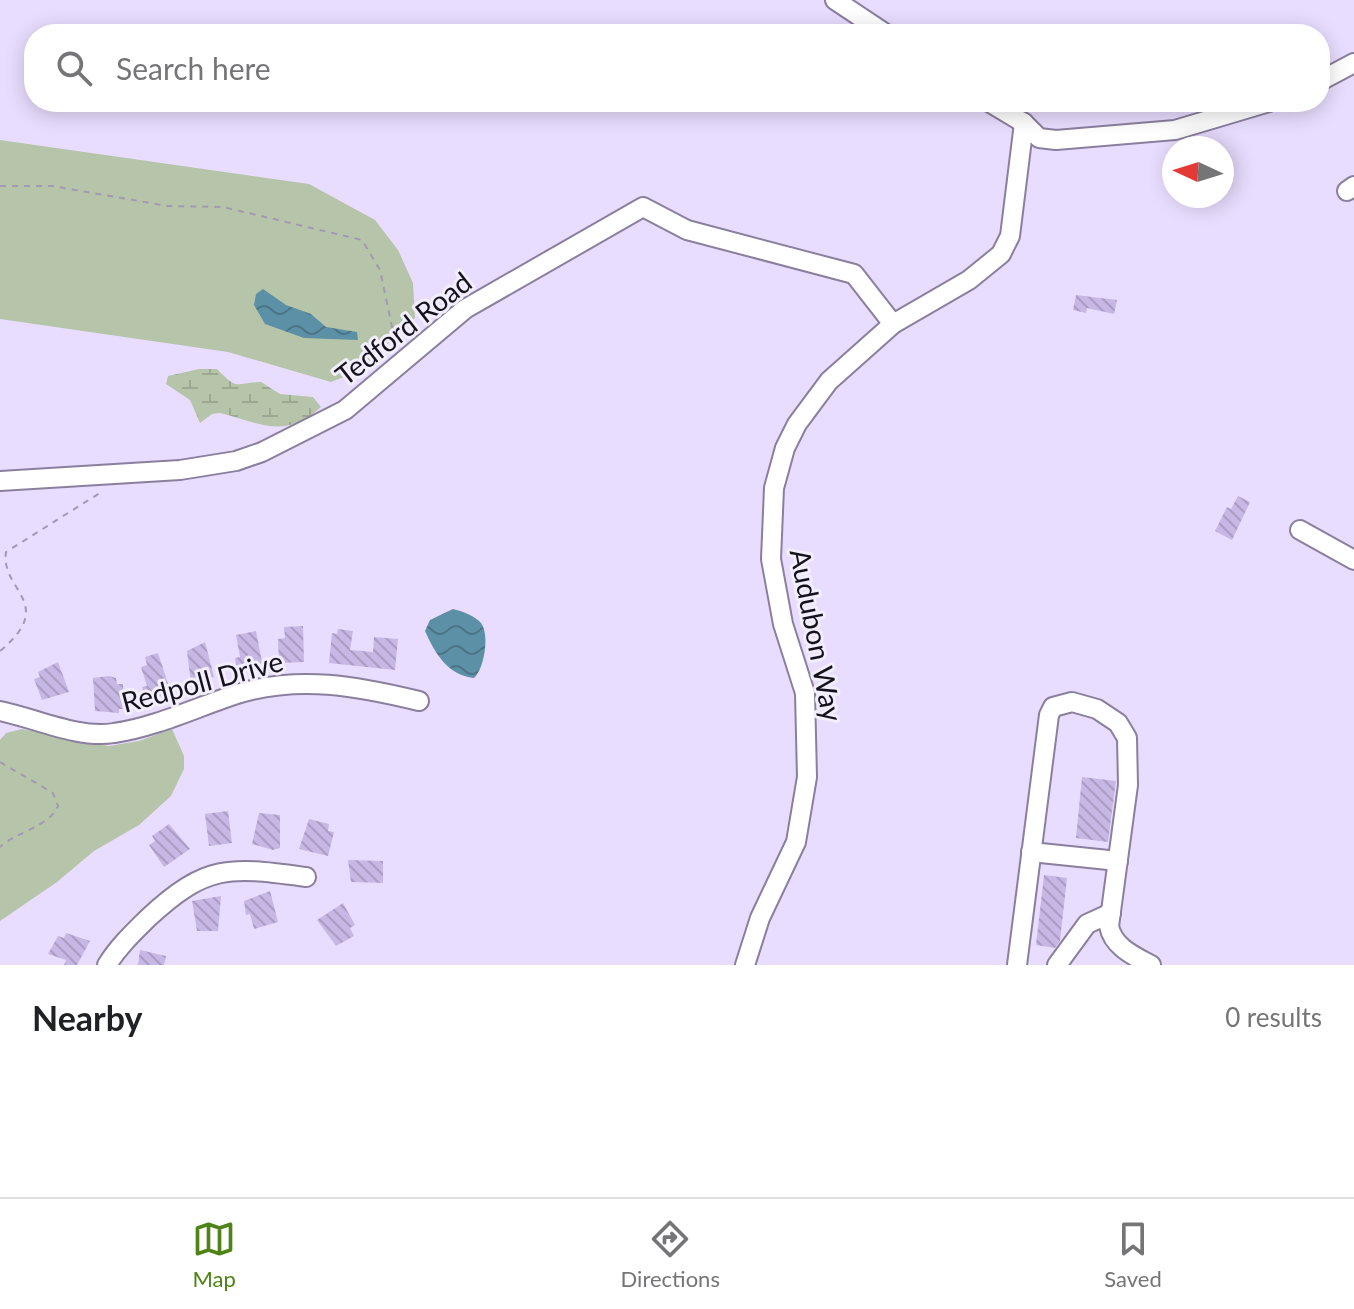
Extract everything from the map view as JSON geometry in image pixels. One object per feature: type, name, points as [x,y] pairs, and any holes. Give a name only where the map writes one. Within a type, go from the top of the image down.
[{"type":"street","points":[[835,0],[871,24]]},
{"type":"street","points":[[1330,76],[1354,63]]},
{"type":"street","points":[[1006,112],[1024,123],[1039,138],[1112,137],[1200,125],[1239,112]]},
{"type":"street","name":"Audubon Way","points":[[745,965],[760,918],[796,842],[807,777],[805,693],[783,624],[771,559],[774,488],[785,448],[811,403],[829,381],[893,324],[969,280],[1001,254],[1010,236],[1014,215],[1024,123]]},
{"type":"street","name":"Tedford Road","points":[[0,481],[204,467],[262,452],[345,410],[465,309],[643,207],[687,230],[854,274],[893,324]]},
{"type":"street","points":[[1300,530],[1354,560]]},
{"type":"street","name":"Redpoll Drive","points":[[0,711],[104,734],[126,730],[240,693],[292,683],[339,684],[419,701]]},
{"type":"street","points":[[1017,965],[1049,715],[1053,707],[1072,702],[1107,714],[1127,738],[1128,785],[1111,913],[1111,937],[1131,954],[1151,965]]},
{"type":"street","points":[[1031,852],[1118,861]]},
{"type":"street","points":[[107,965],[133,933],[194,880],[209,874],[238,871],[306,877]]},
{"type":"street","points":[[1057,965],[1087,924],[1111,913]]},
{"type":"path","points":[[0,186],[52,186],[168,206],[223,207],[362,240],[380,270],[400,363]]},
{"type":"path","points":[[0,651],[17,634],[25,619],[22,605],[1,566],[6,552],[91,499],[122,474]]},
{"type":"path","points":[[0,762],[53,793],[58,806],[50,818],[9,839],[0,847]]},
{"type":"green space","points":[[0,140],[309,184],[375,220],[398,250],[413,283],[415,318],[359,371],[331,382],[228,352],[0,319]]},
{"type":"green space","points":[[199,369],[217,369],[237,384],[261,382],[280,394],[313,397],[321,407],[308,417],[284,426],[260,424],[220,413],[212,414],[200,423],[190,400],[166,384],[168,376]]},
{"type":"green space","points":[[22,729],[109,746],[139,741],[172,729],[184,756],[184,769],[171,796],[139,825],[94,851],[57,882],[0,921],[0,740],[6,733]]},
{"type":"water","points":[[263,289],[286,305],[311,314],[326,327],[357,332],[358,340],[304,338],[265,324],[254,305],[256,294]]},
{"type":"water","points":[[453,609],[475,618],[484,628],[485,652],[474,678],[449,668],[425,631],[430,620]]},
{"type":"building","points":[[1076,295],[1117,300],[1114,314],[1087,308],[1086,313],[1073,310]]},
{"type":"building","points":[[1238,496],[1250,502],[1232,540],[1215,531],[1227,507],[1231,509]]},
{"type":"building","points":[[303,626],[304,662],[279,663],[278,639],[285,638],[284,627]]},
{"type":"building","points":[[338,629],[353,631],[350,650],[373,652],[374,637],[398,639],[395,670],[329,663],[332,633],[337,634]]},
{"type":"building","points":[[256,631],[263,667],[237,672],[235,658],[240,657],[236,635]]},
{"type":"building","points":[[205,642],[214,677],[191,683],[187,651]]},
{"type":"building","points":[[158,653],[171,693],[146,701],[142,687],[147,686],[141,667],[147,665],[145,657]]},
{"type":"building","points":[[58,662],[69,692],[42,700],[34,679],[40,677],[38,672]]},
{"type":"building","points":[[93,678],[116,678],[117,684],[123,684],[124,709],[119,709],[119,713],[95,711]]},
{"type":"building","points":[[1082,777],[1116,781],[1108,842],[1076,838]]},
{"type":"building","points":[[228,811],[232,843],[209,846],[205,814]]},
{"type":"building","points":[[259,813],[280,815],[280,848],[273,850],[252,844]]},
{"type":"building","points":[[309,819],[329,824],[328,831],[334,832],[328,856],[299,849]]},
{"type":"building","points":[[169,824],[190,849],[164,867],[149,845],[155,841],[152,836]]},
{"type":"building","points":[[348,860],[383,861],[383,883],[351,882]]},
{"type":"building","points":[[1044,875],[1067,878],[1060,941],[1055,948],[1036,945]]},
{"type":"building","points":[[270,891],[278,922],[254,929],[250,914],[246,915],[244,901]]},
{"type":"building","points":[[221,896],[218,931],[197,931],[192,901]]},
{"type":"building","points":[[343,903],[355,925],[350,928],[354,936],[336,946],[317,920]]},
{"type":"building","points":[[66,933],[90,941],[77,965],[64,965],[66,960],[48,954],[58,936],[64,938]]},
{"type":"building","points":[[140,950],[166,956],[164,965],[138,965]]}]
